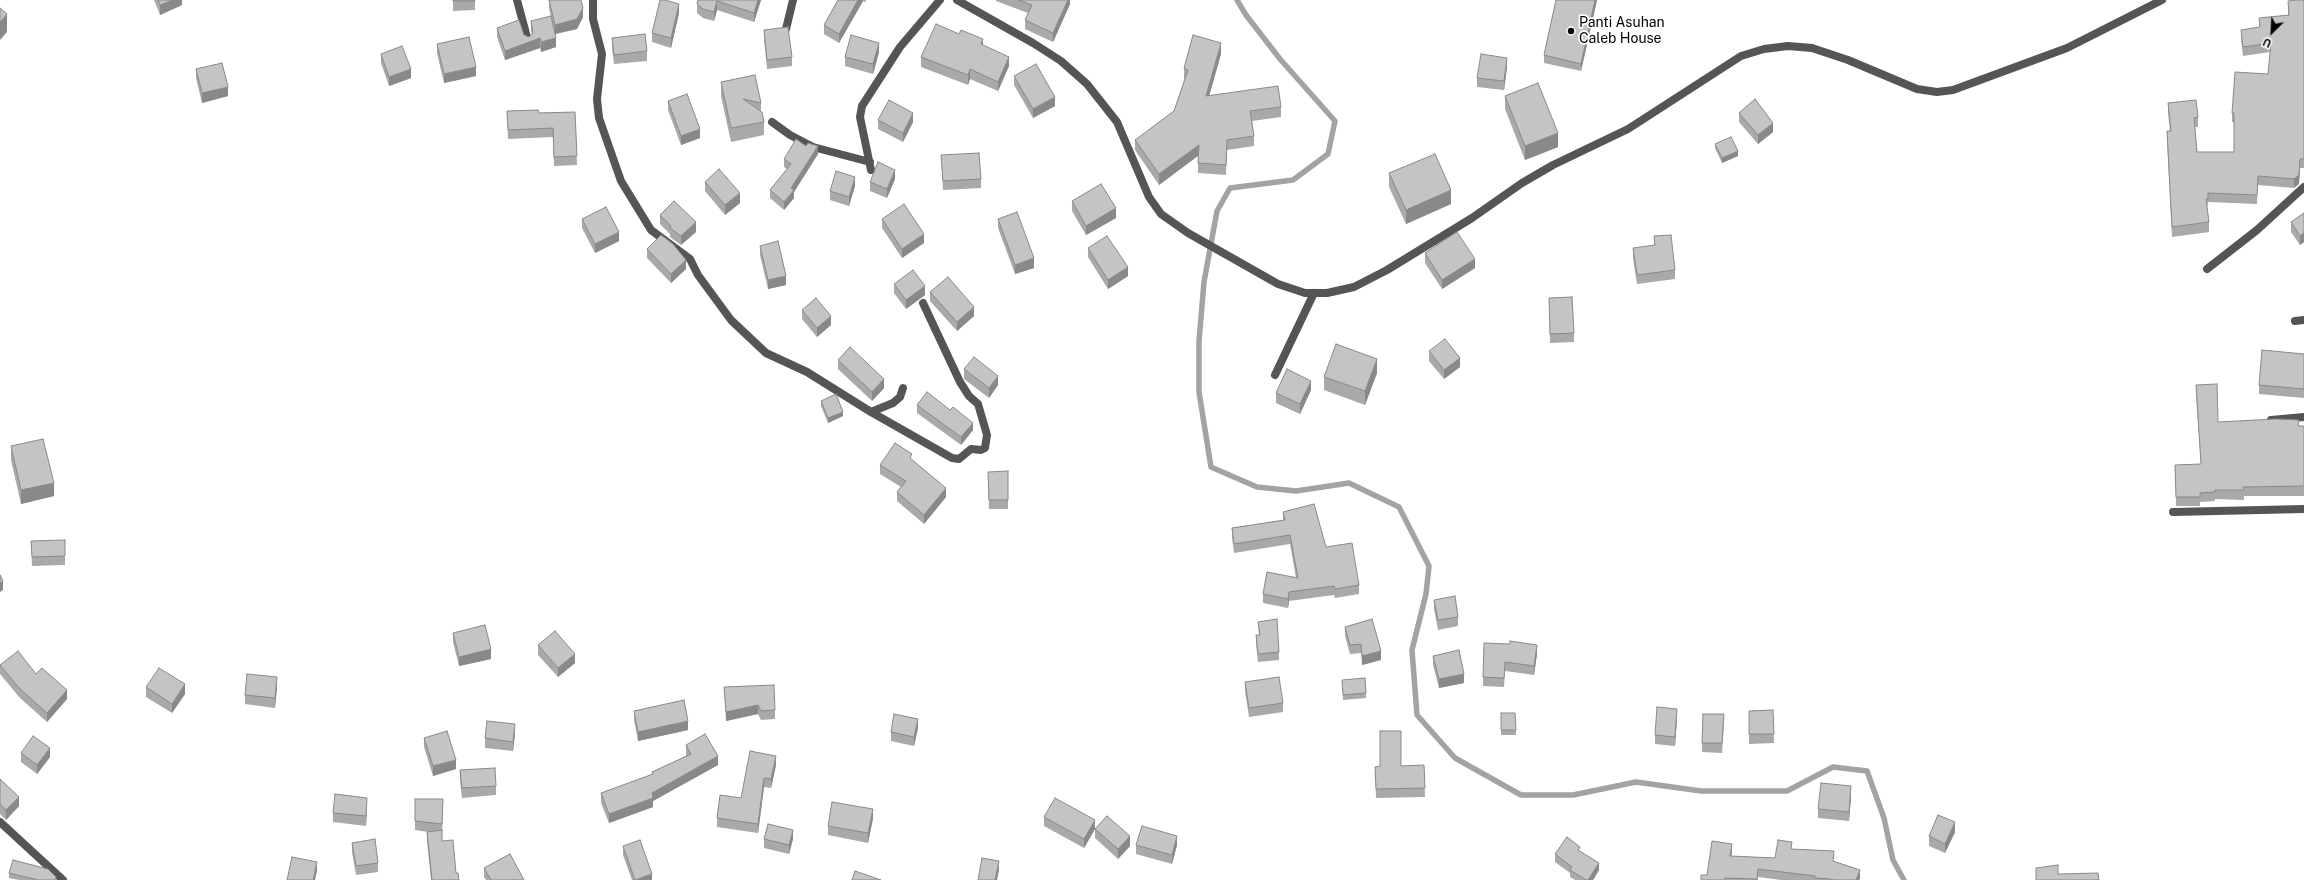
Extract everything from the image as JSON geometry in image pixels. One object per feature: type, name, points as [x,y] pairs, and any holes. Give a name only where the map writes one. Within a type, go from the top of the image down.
[{"type":"street","points":[[517,0],[528,41]]},
{"type":"street","points":[[593,0],[593,19],[602,54],[597,98],[599,118],[621,181],[651,230],[690,259],[698,275],[731,320],[766,353],[807,372],[871,412],[952,458],[959,459],[971,449],[981,450],[985,448],[987,435],[978,404],[968,396],[960,382],[923,303]]},
{"type":"street","points":[[786,29],[793,0]]},
{"type":"street","points":[[772,122],[790,135],[813,147],[871,166],[860,117],[862,106],[900,47],[940,0]]},
{"type":"street","points":[[956,0],[1033,43],[1061,61],[1087,84],[1117,122],[1149,197],[1161,214],[1188,233],[1278,284],[1305,293],[1327,293],[1354,287],[1387,270],[1472,218],[1522,183],[1553,165],[1628,129],[1741,56],[1776,47],[1812,48],[1848,60],[1917,89],[1937,92],[1953,90],[2067,48],[2162,0]]},
{"type":"street","points":[[2207,269],[2267,222],[2304,187]]},
{"type":"street","points":[[1275,376],[1314,293]]},
{"type":"street","points":[[2295,321],[2304,320]]},
{"type":"street","points":[[871,412],[893,403],[900,397],[903,388]]},
{"type":"street","points":[[2266,421],[2304,417]]},
{"type":"street","points":[[2173,512],[2304,510]]},
{"type":"street","points":[[0,822],[63,880]]},
{"type":"building","points":[[158,0],[173,0],[160,5]]},
{"type":"building","points":[[475,0],[475,1],[453,1]]},
{"type":"building","points":[[549,0],[581,0],[583,8],[577,19],[555,25]]},
{"type":"building","points":[[660,0],[679,4],[671,38],[652,33]]},
{"type":"building","points":[[698,0],[758,0],[754,13],[717,1],[714,12],[703,9],[697,4]]},
{"type":"building","points":[[838,0],[858,0],[839,34],[824,25]]},
{"type":"building","points":[[1019,0],[1068,0],[1053,33],[1025,20],[1032,5]]},
{"type":"building","name":"Panti Asuhan Caleb House","points":[[1556,0],[1595,0],[1581,64],[1544,55]]},
{"type":"building","points":[[2304,0],[2304,159],[2300,159],[2299,175],[2294,179],[2258,176],[2257,195],[2208,193],[2208,199],[2206,199],[2209,222],[2172,227],[2167,131],[2171,131],[2168,103],[2196,100],[2198,117],[2194,118],[2197,152],[2234,152],[2234,113],[2232,113],[2235,72],[2268,74],[2271,43],[2243,47],[2241,30],[2260,27],[2259,18],[2289,15],[2288,1]]},
{"type":"building","points":[[0,8],[7,14],[0,22]]},
{"type":"building","points":[[551,16],[556,38],[541,42],[540,38],[505,51],[497,28],[519,20],[524,35],[529,37],[533,33],[531,21]]},
{"type":"building","points":[[936,24],[959,34],[961,30],[983,39],[981,44],[1009,57],[998,82],[970,69],[968,75],[921,57]]},
{"type":"building","points":[[788,27],[792,57],[767,60],[764,30]]},
{"type":"building","points":[[645,34],[647,51],[614,55],[612,38]]},
{"type":"building","points":[[851,35],[879,43],[873,64],[845,57]]},
{"type":"building","points":[[1193,35],[1221,43],[1206,96],[1278,86],[1281,107],[1250,111],[1254,136],[1227,140],[1226,165],[1198,163],[1199,145],[1159,174],[1135,140],[1174,111],[1188,70],[1184,68]]},
{"type":"building","points":[[469,37],[476,67],[444,74],[437,44]]},
{"type":"building","points":[[402,46],[411,69],[389,77],[381,54]]},
{"type":"building","points":[[1481,54],[1507,58],[1504,81],[1477,78]]},
{"type":"building","points":[[222,63],[228,87],[202,93],[196,69]]},
{"type":"building","points":[[1036,64],[1055,97],[1033,109],[1014,76]]},
{"type":"building","points":[[755,75],[761,103],[743,99],[762,112],[764,122],[731,128],[721,82]]},
{"type":"building","points":[[1538,83],[1558,133],[1525,146],[1505,96]]},
{"type":"building","points":[[687,94],[700,129],[681,136],[668,101]]},
{"type":"building","points":[[1755,99],[1773,123],[1758,135],[1739,113]]},
{"type":"building","points":[[889,100],[913,113],[903,133],[878,120]]},
{"type":"building","points":[[538,110],[539,113],[575,112],[577,156],[554,157],[553,128],[508,130],[507,111]]},
{"type":"building","points":[[1731,137],[1738,151],[1722,158],[1715,144]]},
{"type":"building","points":[[796,139],[806,146],[808,143],[818,146],[791,188],[794,190],[784,202],[770,190],[791,164],[784,159]]},
{"type":"building","points":[[979,153],[981,179],[943,181],[941,155]]},
{"type":"building","points":[[1435,154],[1451,190],[1406,210],[1389,173]]},
{"type":"building","points":[[878,162],[895,170],[887,189],[870,182]]},
{"type":"building","points":[[719,169],[740,193],[725,205],[705,182]]},
{"type":"building","points":[[836,171],[855,177],[849,197],[830,191]]},
{"type":"building","points":[[1101,184],[1116,208],[1086,226],[1072,201]]},
{"type":"building","points":[[674,201],[696,222],[681,236],[670,228],[671,226],[660,215]]},
{"type":"building","points":[[904,204],[924,234],[902,249],[882,219]]},
{"type":"building","points":[[606,207],[619,232],[595,244],[582,219]]},
{"type":"building","points":[[1017,212],[1034,258],[1015,265],[998,219]]},
{"type":"building","points":[[2304,213],[2304,233],[2300,236],[2291,222]]},
{"type":"building","points":[[1457,232],[1475,259],[1442,280],[1425,253]]},
{"type":"building","points":[[661,235],[673,244],[686,260],[671,274],[647,249]]},
{"type":"building","points":[[1671,235],[1675,270],[1637,275],[1633,248],[1655,245],[1654,236]]},
{"type":"building","points":[[1107,236],[1128,267],[1108,280],[1088,248]]},
{"type":"building","points":[[778,241],[786,276],[768,280],[760,246]]},
{"type":"building","points":[[913,270],[925,286],[906,300],[894,284]]},
{"type":"building","points":[[948,277],[974,307],[957,322],[930,292]]},
{"type":"building","points":[[1572,297],[1574,333],[1550,334],[1549,298]]},
{"type":"building","points":[[816,298],[831,316],[817,328],[802,310]]},
{"type":"building","points":[[1445,339],[1460,358],[1444,370],[1429,351]]},
{"type":"building","points":[[1336,344],[1377,359],[1365,391],[1324,377]]},
{"type":"building","points":[[850,347],[884,379],[872,392],[838,360]]},
{"type":"building","points":[[2262,350],[2304,354],[2304,389],[2259,385]]},
{"type":"building","points":[[974,357],[998,376],[989,388],[964,369]]},
{"type":"building","points":[[1287,369],[1311,381],[1300,404],[1276,393]]},
{"type":"building","points":[[2217,384],[2218,422],[2276,419],[2299,420],[2298,426],[2304,426],[2304,486],[2243,487],[2244,490],[2215,490],[2215,492],[2200,493],[2200,497],[2176,497],[2175,465],[2201,464],[2196,385]]},
{"type":"building","points":[[927,392],[950,410],[953,407],[973,423],[961,437],[917,405]]},
{"type":"building","points":[[836,394],[843,412],[828,418],[821,401]]},
{"type":"building","points":[[43,439],[54,483],[21,490],[11,446]]},
{"type":"building","points":[[895,443],[912,454],[910,458],[946,488],[924,515],[897,492],[906,481],[880,465]]},
{"type":"building","points":[[1008,471],[1008,500],[989,500],[988,472]]},
{"type":"building","points":[[1314,504],[1326,547],[1352,543],[1359,585],[1335,589],[1334,586],[1289,592],[1288,599],[1263,594],[1267,572],[1298,578],[1290,535],[1234,544],[1232,528],[1285,520],[1283,512]]},
{"type":"building","points":[[65,540],[65,556],[32,557],[31,541]]},
{"type":"building","points":[[0,575],[3,581],[0,583]]},
{"type":"building","points":[[1455,596],[1458,617],[1438,620],[1434,600]]},
{"type":"building","points":[[1277,619],[1279,652],[1258,654],[1256,635],[1260,635],[1258,622]]},
{"type":"building","points":[[1372,619],[1381,651],[1362,656],[1361,644],[1350,645],[1345,627]]},
{"type":"building","points":[[485,625],[491,649],[459,657],[453,633]]},
{"type":"building","points":[[555,631],[575,654],[558,668],[538,645]]},
{"type":"building","points":[[1510,641],[1537,645],[1534,666],[1505,662],[1504,678],[1483,677],[1484,643],[1510,644]]},
{"type":"building","points":[[1459,650],[1464,674],[1439,679],[1433,656]]},
{"type":"building","points":[[18,651],[36,674],[42,668],[67,690],[47,713],[20,689],[0,665]]},
{"type":"building","points":[[159,668],[185,684],[172,704],[146,687]]},
{"type":"building","points":[[247,674],[277,677],[275,698],[245,695]]},
{"type":"building","points":[[1279,677],[1283,703],[1249,708],[1245,682]]},
{"type":"building","points":[[1365,678],[1366,693],[1343,695],[1342,680]]},
{"type":"building","points":[[774,685],[775,710],[761,711],[758,705],[726,712],[724,687]]},
{"type":"building","points":[[684,700],[688,721],[638,732],[634,711]]},
{"type":"building","points":[[1657,707],[1677,709],[1675,737],[1655,735]]},
{"type":"building","points":[[1773,710],[1774,734],[1749,734],[1749,711]]},
{"type":"building","points":[[1501,713],[1515,713],[1516,730],[1501,730]]},
{"type":"building","points":[[894,714],[918,719],[914,737],[891,732]]},
{"type":"building","points":[[1703,714],[1724,714],[1722,743],[1702,743]]},
{"type":"building","points":[[487,721],[515,724],[513,742],[485,738]]},
{"type":"building","points":[[447,731],[456,760],[433,766],[424,738]]},
{"type":"building","points":[[1380,731],[1401,731],[1401,766],[1424,765],[1425,788],[1376,789],[1375,767],[1380,766]]},
{"type":"building","points":[[705,734],[718,756],[652,793],[653,798],[609,814],[601,793],[653,774],[652,772],[691,754],[686,745]]},
{"type":"building","points":[[33,736],[50,748],[37,765],[21,753]]},
{"type":"building","points":[[750,751],[776,756],[771,779],[764,778],[758,824],[717,818],[720,795],[741,798]]},
{"type":"building","points":[[495,768],[496,786],[462,788],[460,770]]},
{"type":"building","points":[[0,779],[19,797],[6,810],[0,804]]},
{"type":"building","points":[[1821,783],[1851,786],[1849,812],[1818,809]]},
{"type":"building","points":[[335,794],[367,798],[366,816],[333,813]]},
{"type":"building","points":[[1055,798],[1095,820],[1084,839],[1044,817]]},
{"type":"building","points":[[415,799],[443,799],[442,824],[415,821]]},
{"type":"building","points":[[832,802],[873,809],[868,833],[828,826]]},
{"type":"building","points":[[1938,815],[1955,822],[1945,844],[1929,836]]},
{"type":"building","points":[[1107,816],[1130,836],[1118,849],[1095,829]]},
{"type":"building","points":[[768,824],[793,830],[789,845],[764,839]]},
{"type":"building","points":[[1142,826],[1177,836],[1172,855],[1136,845]]},
{"type":"building","points":[[442,830],[442,841],[453,840],[456,873],[458,873],[459,880],[432,880],[427,832]]},
{"type":"building","points":[[1567,837],[1580,847],[1578,850],[1599,863],[1588,880],[1570,870],[1572,867],[1555,854]]},
{"type":"building","points":[[375,839],[378,863],[356,866],[352,843]]},
{"type":"building","points":[[640,840],[652,874],[635,880],[623,846]]},
{"type":"building","points":[[1778,840],[1792,842],[1791,849],[1834,851],[1833,861],[1860,870],[1856,880],[1815,878],[1815,876],[1758,869],[1757,879],[1725,878],[1724,880],[1701,880],[1701,875],[1707,875],[1712,841],[1732,844],[1730,856],[1775,858]]},
{"type":"building","points":[[510,854],[524,880],[491,880],[484,868]]},
{"type":"building","points":[[292,857],[317,862],[313,880],[287,880]]},
{"type":"building","points":[[982,858],[999,861],[995,880],[978,880]]},
{"type":"building","points":[[13,860],[48,869],[56,877],[55,880],[38,880],[9,873]]},
{"type":"building","points":[[2058,865],[2058,874],[2098,873],[2099,880],[2036,880],[2036,868]]},
{"type":"building","points":[[855,871],[881,880],[852,880]]},
{"type":"waterway","points":[[1237,0],[1246,15],[1280,59],[1335,121],[1328,154],[1293,180],[1230,188],[1217,211],[1204,282],[1199,341],[1199,392],[1211,467],[1257,487],[1296,491],[1349,483],[1399,507],[1429,566],[1426,594],[1412,650],[1417,715],[1455,758],[1521,795],[1573,795],[1636,782],[1701,791],[1787,791],[1833,767],[1867,771],[1884,818],[1893,860],[1904,880]]},
{"type":"place","name":"Panti Asuhan Caleb House","points":[[1571,31]]}]
